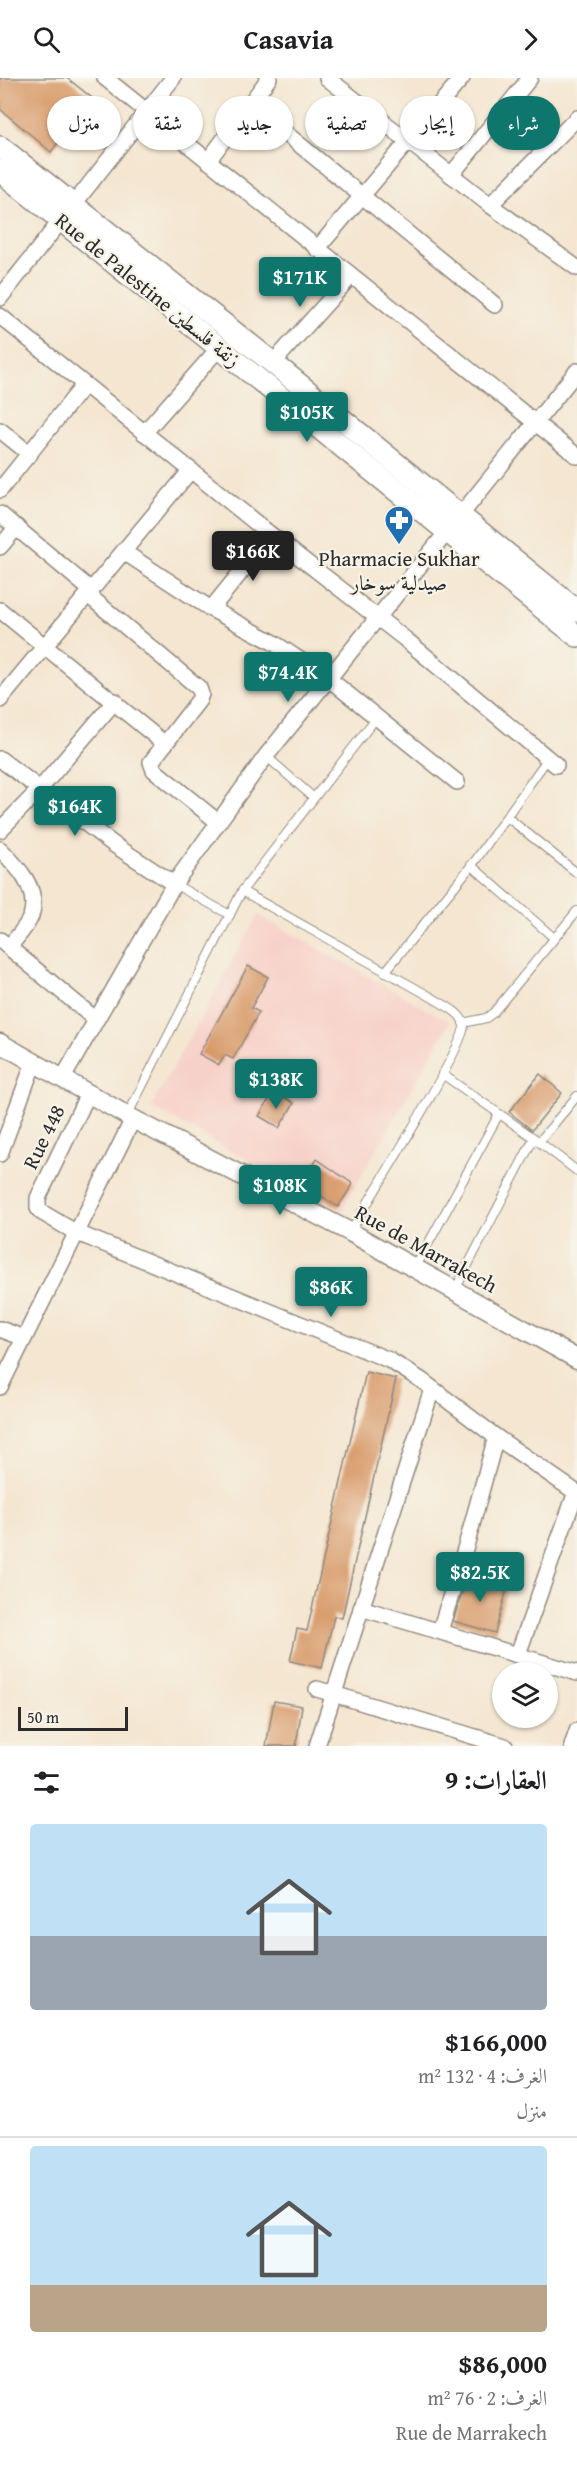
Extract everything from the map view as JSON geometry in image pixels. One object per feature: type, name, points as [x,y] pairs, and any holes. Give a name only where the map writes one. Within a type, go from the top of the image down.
[{"type":"main road","name":"Rue de Palestine زنقة فلسطين","points":[[0,147],[68,213],[219,348],[454,524],[577,610]]},
{"type":"main road","name":"Rue de Palestine زنقة فلسطين","points":[[0,171],[68,213],[273,363],[577,636]]},
{"type":"street","points":[[105,78],[133,100]]},
{"type":"street","points":[[159,96],[173,78]]},
{"type":"street","points":[[256,96],[269,78]]},
{"type":"street","points":[[329,78],[400,135]]},
{"type":"street","points":[[447,96],[462,78]]},
{"type":"street","points":[[452,175],[530,78]]},
{"type":"street","points":[[490,205],[577,118]]},
{"type":"street","points":[[0,298],[133,129]]},
{"type":"street","points":[[293,139],[495,305]]},
{"type":"street","points":[[195,150],[577,456]]},
{"type":"street","points":[[208,161],[216,150]]},
{"type":"street","points":[[317,249],[400,150]]},
{"type":"street","points":[[420,150],[577,268]]},
{"type":"street","points":[[273,363],[351,276]]},
{"type":"street","points":[[0,316],[378,619],[552,762]]},
{"type":"street","points":[[144,433],[219,348]]},
{"type":"street","points":[[63,1078],[174,884],[218,822],[266,756],[577,371]]},
{"type":"street","points":[[0,490],[84,385]]},
{"type":"street","points":[[0,430],[30,454]]},
{"type":"street","points":[[0,700],[191,470]]},
{"type":"street","points":[[0,514],[200,688],[199,700],[153,759],[152,767],[218,822]]},
{"type":"street","points":[[0,547],[17,527]]},
{"type":"street","points":[[211,609],[271,535]]},
{"type":"street","points":[[124,552],[211,609],[271,641],[329,680],[457,782]]},
{"type":"street","points":[[0,610],[165,744]]},
{"type":"street","points":[[0,830],[39,790],[114,701]]},
{"type":"street","points":[[0,759],[113,844],[174,884]]},
{"type":"street","points":[[0,849],[22,871],[34,903],[31,917],[4,944],[95,1019]]},
{"type":"street","name":"Rue de Marrakech","points":[[0,1043],[130,1118],[350,1232],[577,1359]]},
{"type":"street","points":[[0,1154],[34,1062]]},
{"type":"street","name":"Rue 448","points":[[75,1232],[41,1212],[38,1208],[38,1198],[88,1094]]},
{"type":"street","points":[[0,1387],[130,1118]]},
{"type":"street","points":[[75,1232],[389,1360],[576,1492],[518,1654]]},
{"type":"street","points":[[0,1329],[24,1338]]},
{"type":"street","points":[[317,1746],[432,1389]]},
{"type":"street","points":[[440,1631],[496,1437]]},
{"type":"street","points":[[361,1608],[577,1673]]},
{"type":"street","points":[[318,1689],[505,1746]]},
{"type":"street","points":[[572,1746],[577,1731]]},
{"type":"lane","points":[[130,1118],[242,891],[376,718]]},
{"type":"lane","points":[[266,756],[314,798]]},
{"type":"lane","points":[[385,972],[552,762]]},
{"type":"lane","points":[[507,817],[577,873]]},
{"type":"lane","points":[[471,866],[554,938]]},
{"type":"lane","points":[[174,884],[230,915]]},
{"type":"lane","points":[[242,891],[452,1011],[463,1023],[462,1035],[442,1074],[350,1232]]},
{"type":"lane","points":[[463,1023],[486,1018],[493,1013],[577,911]]},
{"type":"lane","points":[[442,1074],[537,1140],[577,1171]]},
{"type":"lane","points":[[454,1291],[537,1140],[577,1096]]},
{"type":"lane","points":[[414,1269],[499,1114]]},
{"type":"shaded area","points":[[258,915],[450,1022],[341,1211],[151,1107]]},
{"type":"building","points":[[0,78],[67,78],[90,96],[47,96],[47,149],[0,109]]},
{"type":"building","points":[[248,966],[268,977],[251,1008],[259,1012],[233,1059],[225,1055],[219,1065],[199,1054]]},
{"type":"building","points":[[540,1074],[562,1093],[532,1130],[509,1112]]},
{"type":"building","points":[[274,1091],[294,1103],[279,1128],[259,1116]]},
{"type":"building","points":[[317,1159],[353,1184],[338,1207],[302,1183]]},
{"type":"building","points":[[366,1372],[396,1379],[342,1618],[334,1616],[322,1668],[290,1661],[297,1629],[307,1631]]},
{"type":"building","points":[[470,1568],[487,1572],[484,1583],[507,1589],[495,1633],[453,1621]]},
{"type":"building","points":[[274,1701],[302,1706],[296,1746],[266,1746]]},
{"type":"place","name":"Pharmacie Sukhar صيدلية سوخار","points":[[399,546]]}]
